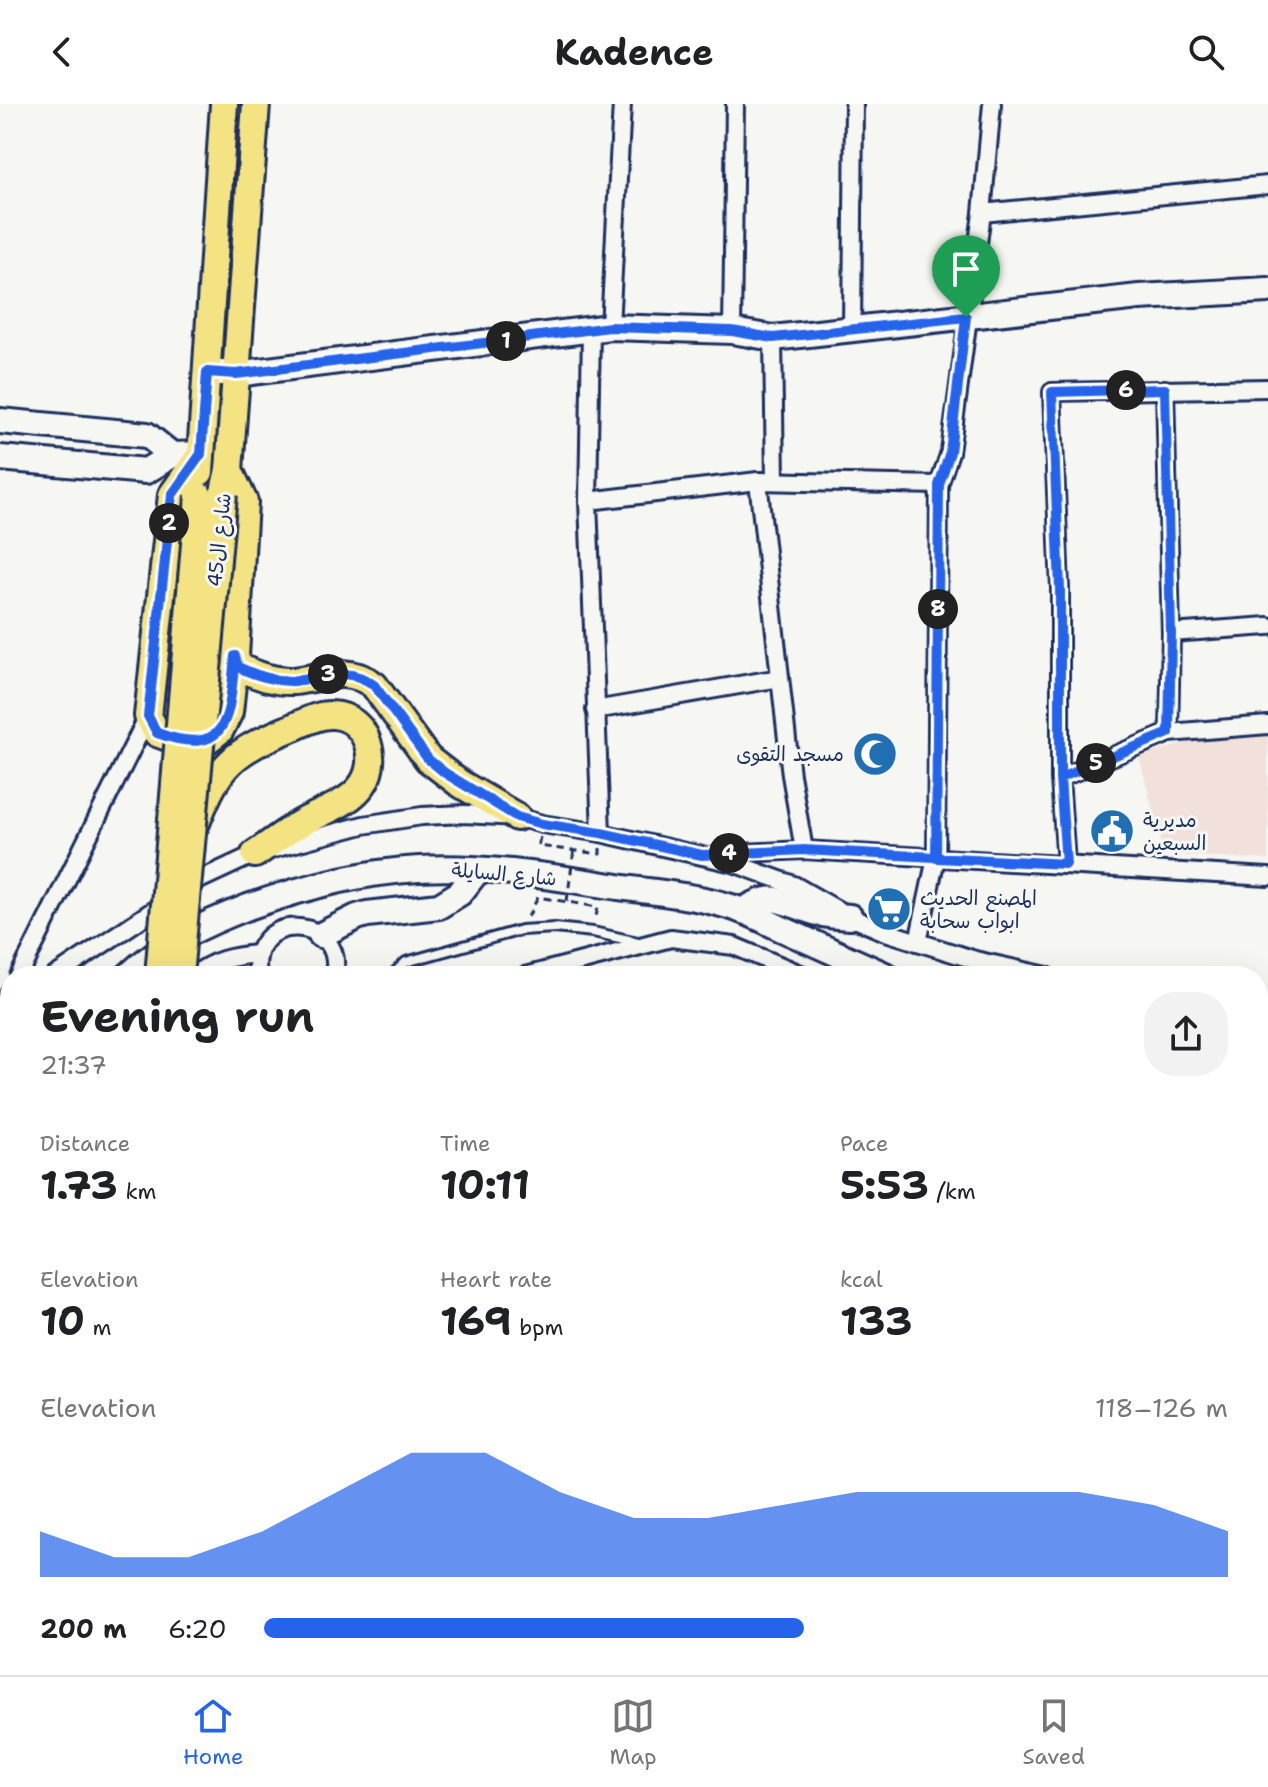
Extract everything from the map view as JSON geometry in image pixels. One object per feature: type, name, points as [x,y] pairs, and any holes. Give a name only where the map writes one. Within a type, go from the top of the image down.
[{"type":"main road","name":"شارع ال45","points":[[180,966],[217,487],[201,454],[224,104]]},
{"type":"main road","name":"شارع ال45","points":[[160,966],[217,487],[236,374],[256,104]]},
{"type":"main road","points":[[201,454],[172,495],[148,716],[157,733],[181,742],[206,741],[220,730],[229,712],[244,502],[217,487]]},
{"type":"main road","points":[[235,656],[238,667],[279,680],[294,681],[347,673],[365,679],[374,685],[428,759],[476,794],[517,817]]},
{"type":"main road","points":[[191,834],[216,776],[241,751],[322,716],[333,715],[353,722],[361,730],[370,749],[371,760],[365,781],[350,797],[298,825],[255,854]]},
{"type":"street","points":[[601,833],[588,501],[600,329],[622,104]]},
{"type":"street","points":[[732,331],[735,104]]},
{"type":"street","points":[[852,330],[854,104]]},
{"type":"street","points":[[918,942],[936,858],[939,485],[950,452],[982,213],[992,104]]},
{"type":"street","points":[[982,213],[1268,185]]},
{"type":"street","points":[[207,372],[236,374],[600,329],[732,331],[773,338],[1139,297],[1268,290]]},
{"type":"street","points":[[773,338],[766,481],[780,678],[804,850]]},
{"type":"street","points":[[1066,864],[1060,778],[1060,589],[1052,392],[1268,388]]},
{"type":"street","points":[[1165,389],[1171,633],[1169,733]]},
{"type":"street","points":[[0,421],[147,435],[172,455]]},
{"type":"street","points":[[0,458],[146,471],[172,455],[201,454]]},
{"type":"street","points":[[588,501],[766,481],[939,485]]},
{"type":"street","points":[[1171,633],[1268,626]]},
{"type":"street","points":[[595,710],[780,678]]},
{"type":"street","points":[[24,966],[148,716]]},
{"type":"street","points":[[1060,778],[1169,733],[1268,725]]},
{"type":"street","points":[[70,966],[199,880],[255,854],[363,825],[422,816],[464,814],[517,817],[702,855],[774,877],[850,917],[918,942],[1002,966]]},
{"type":"street","points":[[702,855],[804,850],[1268,877]]},
{"type":"street","name":"شارع السايلة","points":[[139,966],[179,937],[281,895],[337,879],[420,869],[478,870],[680,896],[743,911],[865,966]]},
{"type":"street","points":[[321,935],[367,914],[439,906],[460,893],[478,870]]},
{"type":"street","points":[[743,911],[756,902],[775,898],[813,912],[850,917]]},
{"type":"street","points":[[258,966],[258,954],[270,936],[290,927],[301,927],[321,935],[334,956],[334,966]]},
{"type":"street","points":[[562,966],[671,938],[734,946],[781,966]]},
{"type":"street","points":[[206,966],[230,956],[258,954]]},
{"type":"lane","points":[[402,966],[406,962],[521,930],[555,928],[593,932],[644,944]]},
{"type":"path","points":[[538,846],[600,854]]},
{"type":"path","points":[[567,901],[574,850]]},
{"type":"path","points":[[521,930],[538,897],[598,907]]},
{"type":"shaded area","points":[[1268,736],[1268,860],[1164,854],[1139,756],[1190,742]]},
{"type":"place","name":"مسجد التقوى","points":[[875,754]]},
{"type":"place","name":"مديرية السبعين","points":[[1112,831]]},
{"type":"place","name":"المصنع الحديث ابواب سحابة","points":[[889,909]]},
{"type":"route","points":[[966,317],[773,338],[732,331],[610,327],[236,374],[207,372],[201,454],[172,495],[148,716],[157,733],[181,742],[206,741],[220,730],[229,712],[235,656],[238,667],[264,678],[294,681],[347,673],[374,685],[428,759],[445,773],[517,817],[542,824],[702,855],[804,850],[936,858],[1001,861],[1066,864],[1060,778],[1169,733],[1171,633],[1165,389],[1052,392],[1060,589],[1060,778],[1066,864],[1001,861],[936,858],[939,485],[950,452],[966,317]]}]
